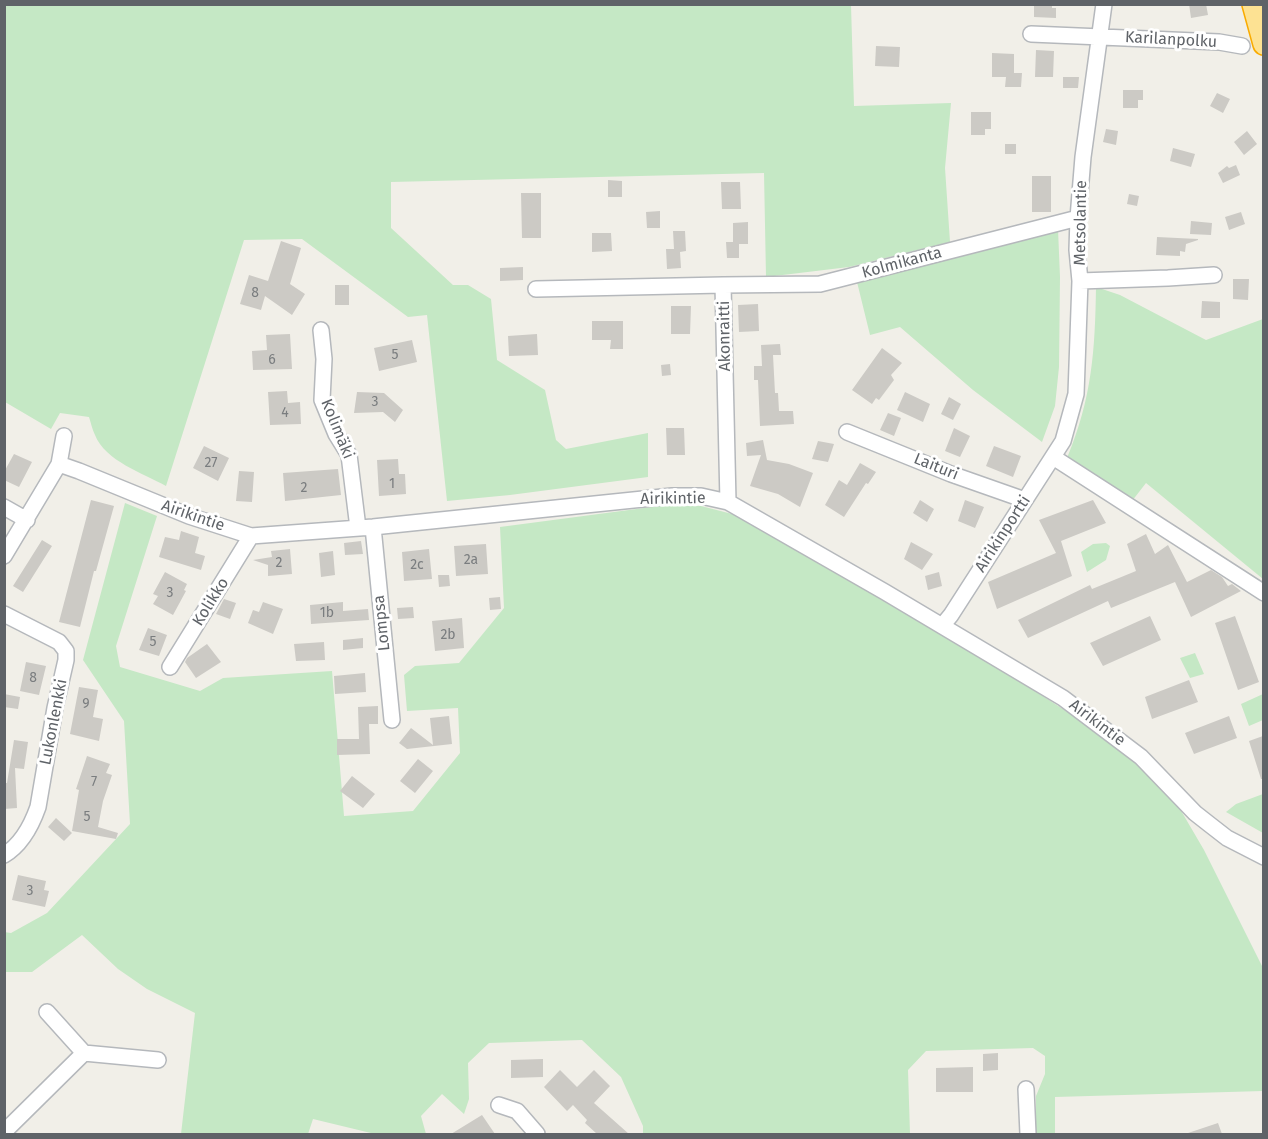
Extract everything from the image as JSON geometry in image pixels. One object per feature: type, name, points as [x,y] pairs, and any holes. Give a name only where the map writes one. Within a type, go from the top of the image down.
[{"type":"highway","points":[[1253,4],[1263,44]]},
{"type":"street","name":"Metsolantie","points":[[1063,441],[1076,394],[1080,281],[1077,250],[1078,218],[1083,157],[1104,4]]},
{"type":"street","name":"Karilanpolku","points":[[1031,34],[1219,42],[1242,46]]},
{"type":"street","name":"Kolmikanta","points":[[723,285],[820,284],[1078,218]]},
{"type":"street","points":[[1080,281],[1214,274]]},
{"type":"street","name":"Akonraitti","points":[[536,289],[723,285],[728,502]]},
{"type":"street","name":"Kolimäki","points":[[321,330],[324,359],[322,400],[336,434],[349,455],[365,528]]},
{"type":"street","name":"Laituri","points":[[847,432],[951,474],[1025,500]]},
{"type":"street","points":[[4,556],[59,464],[64,436]]},
{"type":"street","name":"Airikinportti","points":[[942,626],[1063,441]]},
{"type":"street","points":[[1053,457],[1263,593]]},
{"type":"street","name":"Airikintie","points":[[59,464],[189,516],[251,536],[365,528],[672,496],[701,496],[728,502],[1063,699],[1141,757],[1209,824],[1227,838],[1263,856]]},
{"type":"street","points":[[4,507],[27,520]]},
{"type":"street","name":"Lompsa","points":[[365,528],[392,720]]},
{"type":"street","name":"Kolikko","points":[[170,667],[251,536]]},
{"type":"street","name":"Lukonlenkki","points":[[4,614],[59,642],[66,651],[66,660],[38,807],[33,822],[4,855]]},
{"type":"street","points":[[47,1012],[84,1053],[158,1060]]},
{"type":"street","points":[[4,1132],[84,1053]]},
{"type":"street","points":[[1026,1089],[1028,1134]]},
{"type":"street","points":[[499,1104],[517,1111],[537,1134]]},
{"type":"green space","points":[[5,4],[851,5],[854,106],[951,103],[945,168],[950,242],[849,267],[766,277],[764,173],[391,182],[391,228],[453,285],[468,285],[491,299],[497,360],[545,390],[556,440],[566,449],[648,433],[648,477],[447,501],[427,315],[408,317],[302,239],[244,240],[166,486],[107,452],[95,435],[89,417],[60,413],[51,429],[5,402]]},
{"type":"green space","points":[[1058,229],[1059,367],[1055,406],[1042,442],[973,390],[900,327],[870,335],[857,282]]},
{"type":"green space","points":[[1096,287],[1120,295],[1206,340],[1263,319],[1263,579],[1146,483],[1132,501],[1067,458],[1082,415],[1091,374]]},
{"type":"green space","points":[[125,503],[157,516],[116,646],[120,667],[200,691],[223,678],[332,671],[344,816],[413,811],[460,753],[458,708],[407,711],[404,675],[415,666],[459,663],[504,608],[500,527],[667,505],[701,506],[736,515],[1015,678],[1072,715],[1137,764],[1180,809],[1204,850],[1263,968],[1263,1091],[1055,1097],[1055,1134],[1036,1134],[1036,1096],[1045,1074],[1045,1056],[1033,1048],[926,1051],[908,1070],[910,1134],[643,1134],[643,1126],[621,1077],[582,1040],[489,1043],[468,1063],[469,1099],[464,1114],[442,1094],[421,1116],[426,1134],[375,1134],[313,1119],[308,1134],[181,1134],[195,1013],[147,989],[118,969],[82,935],[32,972],[5,972],[4,932],[11,933],[47,913],[130,824],[124,721],[83,660]]},
{"type":"green space","points":[[1106,543],[1110,546],[1106,560],[1087,572],[1081,552],[1093,544]]},
{"type":"green space","points":[[1195,653],[1204,674],[1190,678],[1180,658]]},
{"type":"green space","points":[[1263,694],[1263,720],[1249,726],[1241,704]]},
{"type":"green space","points":[[1263,794],[1263,833],[1226,812],[1236,804]]},
{"type":"building","points":[[1034,4],[1052,4],[1052,8],[1056,8],[1056,18],[1034,17]]},
{"type":"building","points":[[1189,4],[1206,4],[1208,15],[1191,18]]},
{"type":"building","points":[[876,46],[900,47],[899,67],[875,66]]},
{"type":"building","points":[[1036,50],[1054,51],[1053,77],[1035,77]]},
{"type":"building","points":[[992,53],[1014,54],[1014,73],[1022,73],[1021,87],[1005,87],[1006,77],[992,77]]},
{"type":"building","points":[[1063,77],[1079,77],[1078,88],[1063,88]]},
{"type":"building","points":[[1123,90],[1143,90],[1143,100],[1138,100],[1138,108],[1123,108]]},
{"type":"building","points":[[1217,93],[1230,99],[1223,113],[1210,106]]},
{"type":"building","points":[[971,112],[991,112],[991,129],[985,129],[985,135],[971,135]]},
{"type":"building","points":[[1106,129],[1118,131],[1116,145],[1103,142]]},
{"type":"building","points":[[1247,131],[1257,144],[1244,155],[1234,142]]},
{"type":"building","points":[[1005,144],[1016,144],[1016,154],[1005,154]]},
{"type":"building","points":[[1173,148],[1195,154],[1191,167],[1170,161]]},
{"type":"building","points":[[1236,165],[1240,175],[1223,183],[1218,173],[1227,166],[1229,168]]},
{"type":"building","points":[[1032,176],[1051,176],[1051,212],[1032,212]]},
{"type":"building","points":[[608,180],[622,181],[622,197],[608,197]]},
{"type":"building","points":[[721,182],[740,182],[741,209],[722,209]]},
{"type":"building","points":[[521,193],[541,193],[541,238],[522,238]]},
{"type":"building","points":[[1129,194],[1139,196],[1137,206],[1127,204]]},
{"type":"building","points":[[660,211],[660,228],[647,228],[646,212]]},
{"type":"building","points":[[1241,212],[1245,224],[1229,230],[1225,217]]},
{"type":"building","points":[[1191,221],[1212,223],[1211,235],[1190,234]]},
{"type":"building","points":[[748,222],[748,244],[739,244],[739,258],[727,258],[726,242],[733,242],[733,223]]},
{"type":"building","points":[[673,231],[685,231],[686,251],[680,252],[681,268],[667,269],[666,249],[674,249]]},
{"type":"building","points":[[592,233],[611,233],[612,251],[592,252]]},
{"type":"building","points":[[1157,237],[1198,240],[1186,244],[1185,252],[1180,251],[1180,256],[1156,255]]},
{"type":"building","points":[[281,241],[301,248],[290,284],[305,294],[292,315],[265,296],[261,310],[240,304],[249,275],[268,281]]},
{"type":"building","points":[[523,267],[523,280],[500,281],[500,268]]},
{"type":"building","points":[[1233,279],[1249,279],[1248,300],[1233,299]]},
{"type":"building","points":[[335,285],[349,285],[349,305],[335,305]]},
{"type":"building","points":[[1202,301],[1220,302],[1220,318],[1201,318]]},
{"type":"building","points":[[758,304],[759,331],[739,332],[738,305]]},
{"type":"building","points":[[671,306],[691,306],[690,334],[671,334]]},
{"type":"building","points":[[592,321],[623,321],[623,349],[610,349],[611,340],[592,340]]},
{"type":"building","points":[[290,334],[292,369],[253,370],[252,351],[267,350],[266,335]]},
{"type":"building","points":[[537,334],[538,355],[509,356],[508,336]]},
{"type":"building","points":[[412,340],[417,362],[379,371],[374,348]]},
{"type":"building","points":[[780,344],[781,355],[773,355],[775,393],[778,393],[779,411],[793,411],[794,424],[760,426],[758,380],[754,380],[754,366],[762,366],[761,345]]},
{"type":"building","points":[[882,348],[902,363],[891,375],[894,380],[879,400],[876,398],[872,404],[852,390]]},
{"type":"building","points":[[670,364],[671,375],[662,376],[661,365]]},
{"type":"building","points":[[287,391],[288,403],[300,402],[301,424],[270,425],[268,392]]},
{"type":"building","points":[[357,392],[384,393],[403,410],[395,422],[383,412],[354,413]]},
{"type":"building","points":[[905,392],[930,404],[923,422],[897,410]]},
{"type":"building","points":[[949,397],[961,404],[953,420],[941,414]]},
{"type":"building","points":[[888,413],[901,418],[894,436],[880,430]]},
{"type":"building","points":[[666,428],[684,428],[685,455],[667,455]]},
{"type":"building","points":[[954,428],[970,436],[960,457],[945,451]]},
{"type":"building","points":[[763,440],[767,460],[789,464],[813,473],[800,507],[778,494],[750,486],[761,455],[747,456],[746,443]]},
{"type":"building","points":[[818,441],[834,444],[828,462],[812,459]]},
{"type":"building","points":[[204,446],[229,458],[218,481],[193,468]]},
{"type":"building","points":[[994,446],[1021,456],[1013,477],[986,466]]},
{"type":"building","points":[[14,454],[32,462],[19,487],[4,480],[4,472]]},
{"type":"building","points":[[398,459],[399,474],[405,474],[406,494],[379,496],[377,460]]},
{"type":"building","points":[[860,463],[876,472],[844,517],[825,505],[839,480],[847,485]]},
{"type":"building","points":[[338,469],[341,495],[285,501],[283,473]]},
{"type":"building","points":[[239,471],[254,472],[252,502],[236,501]]},
{"type":"building","points":[[91,500],[114,506],[80,627],[59,622]]},
{"type":"building","points":[[920,500],[934,509],[927,522],[913,513]]},
{"type":"building","points":[[965,500],[984,507],[975,528],[958,521]]},
{"type":"building","points":[[1093,500],[1106,523],[1061,541],[1072,576],[997,609],[988,582],[1056,553],[1039,520]]},
{"type":"building","points":[[181,531],[199,537],[195,553],[205,556],[201,570],[159,557],[165,537],[179,540]]},
{"type":"building","points":[[1146,534],[1155,554],[1168,545],[1187,582],[1211,570],[1222,577],[1228,586],[1232,584],[1241,591],[1191,617],[1175,582],[1111,608],[1108,601],[1028,638],[1018,620],[1090,585],[1092,589],[1136,571],[1127,544]]},
{"type":"building","points":[[42,540],[52,546],[23,592],[13,586]]},
{"type":"building","points":[[361,541],[363,554],[345,555],[344,543]]},
{"type":"building","points":[[911,542],[933,554],[922,570],[904,559]]},
{"type":"building","points":[[486,544],[488,574],[456,576],[454,546]]},
{"type":"building","points":[[290,549],[292,574],[268,576],[268,565],[253,560],[272,557],[271,551]]},
{"type":"building","points":[[429,549],[432,579],[404,581],[402,552]]},
{"type":"building","points":[[333,551],[335,575],[321,577],[319,553]]},
{"type":"building","points":[[165,572],[187,584],[184,590],[186,591],[173,615],[153,604],[158,596],[153,594]]},
{"type":"building","points":[[939,572],[942,586],[928,590],[925,576]]},
{"type":"building","points":[[438,575],[449,575],[450,586],[439,587]]},
{"type":"building","points":[[500,597],[501,609],[490,610],[489,598]]},
{"type":"building","points":[[224,599],[236,603],[230,619],[216,614]]},
{"type":"building","points":[[263,602],[283,609],[273,634],[248,623],[253,610],[259,612]]},
{"type":"building","points":[[343,602],[343,611],[368,609],[369,620],[311,624],[310,605]]},
{"type":"building","points":[[413,607],[414,618],[398,619],[397,608]]},
{"type":"building","points":[[1150,616],[1161,640],[1103,666],[1090,643]]},
{"type":"building","points":[[1235,616],[1259,682],[1238,690],[1215,623]]},
{"type":"building","points":[[462,618],[464,648],[435,651],[432,621]]},
{"type":"building","points":[[148,628],[167,635],[159,656],[139,650]]},
{"type":"building","points":[[363,638],[363,648],[343,650],[343,640]]},
{"type":"building","points":[[324,642],[325,660],[296,661],[294,644]]},
{"type":"building","points":[[207,644],[221,662],[196,678],[185,662],[187,658]]},
{"type":"building","points":[[26,662],[46,666],[39,695],[20,691]]},
{"type":"building","points":[[365,673],[366,692],[335,694],[334,676]]},
{"type":"building","points":[[1189,680],[1198,702],[1152,719],[1145,697]]},
{"type":"building","points":[[79,687],[98,690],[93,717],[103,719],[99,741],[70,734]]},
{"type":"building","points":[[4,694],[20,697],[18,709],[4,707]]},
{"type":"building","points":[[378,706],[378,724],[369,724],[370,754],[337,755],[337,739],[359,739],[358,707]]},
{"type":"building","points":[[449,716],[452,744],[407,749],[399,743],[411,728],[433,745],[430,718]]},
{"type":"building","points":[[1229,716],[1237,738],[1194,754],[1185,733]]},
{"type":"building","points":[[1263,736],[1263,779],[1261,779],[1249,741]]},
{"type":"building","points":[[14,740],[28,742],[24,769],[15,768],[17,808],[4,809],[4,783],[7,783]]},
{"type":"building","points":[[87,756],[110,764],[106,773],[112,775],[103,801],[98,827],[118,833],[116,839],[72,831],[79,790],[76,789]]},
{"type":"building","points":[[418,759],[433,771],[415,793],[400,781]]},
{"type":"building","points":[[352,776],[375,794],[363,808],[340,791]]},
{"type":"building","points":[[56,818],[72,833],[64,841],[48,827]]},
{"type":"building","points":[[18,875],[46,881],[44,890],[49,891],[45,907],[12,900]]},
{"type":"building","points":[[998,1053],[998,1070],[983,1071],[983,1054]]},
{"type":"building","points":[[543,1059],[543,1077],[511,1078],[511,1060]]},
{"type":"building","points":[[973,1067],[973,1092],[936,1092],[936,1068]]},
{"type":"building","points":[[560,1070],[577,1087],[594,1070],[610,1086],[594,1103],[629,1134],[597,1134],[585,1123],[587,1120],[573,1105],[567,1111],[544,1087]]},
{"type":"building","points":[[482,1115],[495,1134],[451,1134]]},
{"type":"building","points":[[1218,1123],[1222,1134],[1188,1134],[1188,1133]]}]
